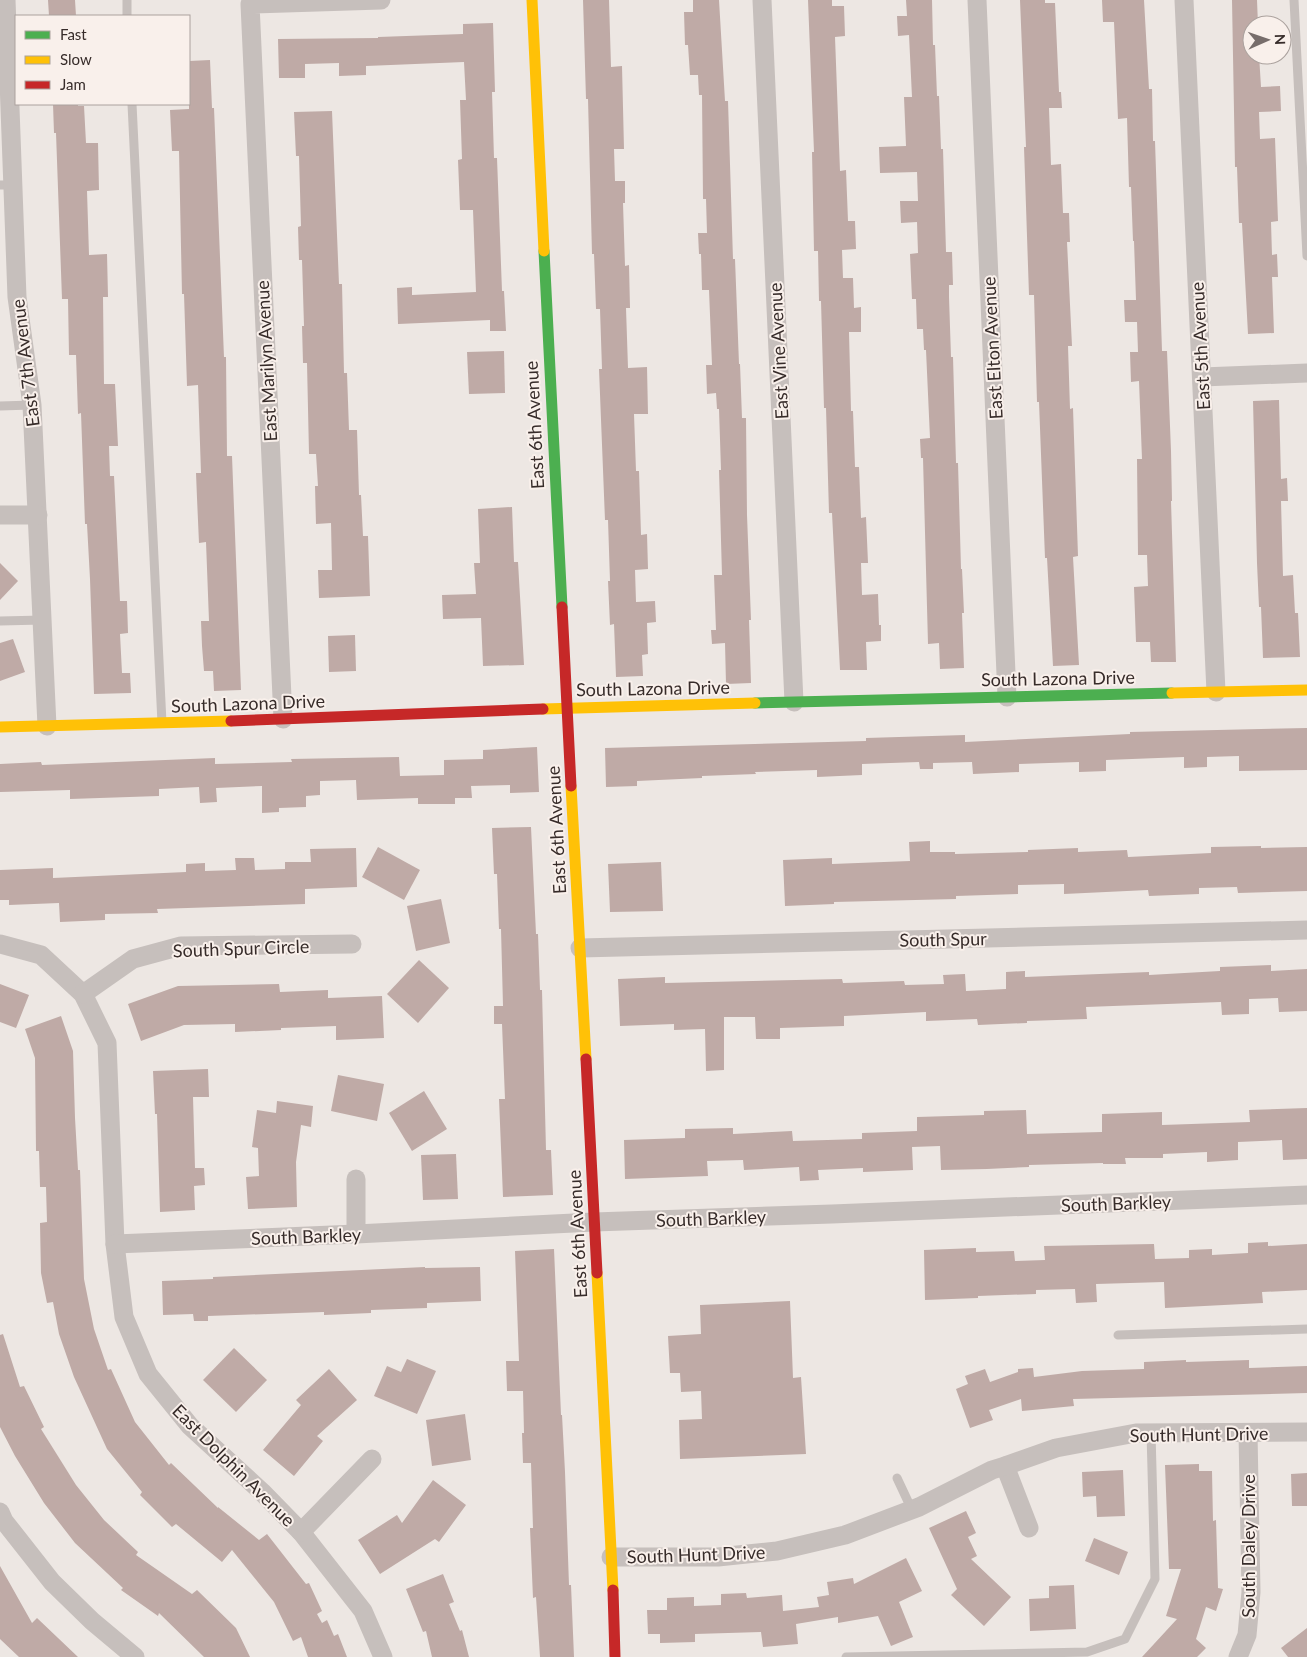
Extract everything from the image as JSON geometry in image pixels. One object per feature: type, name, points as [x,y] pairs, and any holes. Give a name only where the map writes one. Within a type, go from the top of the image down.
[{"type":"street","name":"East 7th Avenue","points":[[6,0],[4,78],[8,297],[32,405],[47,726]]},
{"type":"street","name":"East Marilyn Avenue","points":[[282,719],[250,4],[381,0]]},
{"type":"street","name":"East 6th Avenue","points":[[532,0],[551,416],[610,1508],[615,1657]]},
{"type":"street","name":"East Vine Avenue","points":[[762,0],[794,702]]},
{"type":"street","name":"East Elton Avenue","points":[[976,0],[1007,697]]},
{"type":"street","name":"East 5th Avenue","points":[[1184,0],[1216,692]]},
{"type":"street","points":[[1202,377],[1307,373]]},
{"type":"street","points":[[0,516],[38,515]]},
{"type":"street","name":"South Lazona Drive","points":[[0,727],[162,724],[567,708],[1307,690]]},
{"type":"street","name":"South Spur","points":[[580,948],[1307,930]]},
{"type":"street","points":[[0,944],[41,955],[82,994]]},
{"type":"street","name":"South Spur Circle","points":[[82,994],[133,959],[181,946],[352,944]]},
{"type":"street","name":"East Dolphin Avenue","points":[[82,994],[107,1043],[115,1244],[124,1317],[148,1374],[190,1426],[262,1492],[301,1532],[363,1611],[383,1657]]},
{"type":"street","points":[[356,1180],[356,1234]]},
{"type":"street","name":"South Barkley","points":[[115,1244],[594,1222],[1307,1195]]},
{"type":"street","name":"South Hunt Drive","points":[[611,1557],[718,1557],[777,1551],[845,1535],[912,1510],[992,1470],[1056,1448],[1136,1433],[1307,1432]]},
{"type":"street","name":"South Daley Drive","points":[[1238,1657],[1247,1635],[1251,1592],[1248,1433]]},
{"type":"street","points":[[301,1532],[372,1459]]},
{"type":"street","points":[[1005,1466],[1029,1528]]},
{"type":"street","points":[[0,1512],[4,1520],[52,1582],[92,1621],[135,1657]]},
{"type":"lane","points":[[127,0],[127,15]]},
{"type":"lane","points":[[1294,0],[1307,256]]},
{"type":"lane","points":[[132,105],[162,724]]},
{"type":"lane","points":[[0,406],[32,405]]},
{"type":"lane","points":[[0,621],[42,620]]},
{"type":"lane","points":[[1118,1336],[1307,1329]]},
{"type":"lane","points":[[846,1657],[1086,1652],[1125,1639],[1155,1579],[1151,1433]]},
{"type":"lane","points":[[897,1478],[912,1510]]},
{"type":"building","points":[[48,0],[75,0],[76,15],[49,15]]},
{"type":"building","points":[[583,0],[609,0],[611,67],[622,66],[624,149],[614,149],[615,181],[625,181],[625,203],[623,203],[625,266],[629,265],[630,308],[626,308],[628,368],[647,367],[648,414],[634,414],[636,471],[639,471],[641,535],[647,534],[648,569],[635,570],[636,602],[655,601],[656,622],[647,623],[648,654],[642,655],[643,676],[616,677],[614,624],[610,625],[608,520],[605,520],[599,369],[602,369],[600,309],[596,309],[594,254],[592,254]]},
{"type":"building","points":[[693,0],[719,0],[725,101],[728,101],[733,259],[735,259],[742,418],[746,418],[751,683],[726,684],[725,643],[712,644],[711,630],[716,630],[714,575],[722,575],[719,470],[721,470],[719,409],[717,409],[716,393],[707,394],[706,365],[712,365],[709,290],[702,290],[701,254],[699,254],[698,233],[707,233],[706,199],[703,199],[702,95],[699,95],[698,75],[690,75],[688,45],[685,45],[684,12],[693,12]]},
{"type":"building","points":[[808,0],[832,0],[832,6],[844,6],[845,36],[835,37],[840,171],[846,170],[848,221],[855,221],[856,249],[842,250],[843,278],[853,278],[854,308],[861,307],[861,332],[849,332],[851,411],[853,411],[855,467],[859,467],[861,518],[866,517],[868,563],[861,563],[862,595],[878,594],[879,625],[881,625],[881,641],[866,642],[867,670],[840,670],[832,513],[829,513],[818,251],[814,251],[812,152],[814,152]]},
{"type":"building","points":[[906,0],[932,0],[933,45],[935,45],[937,96],[939,96],[941,149],[943,149],[946,252],[952,252],[953,285],[949,285],[949,297],[956,463],[958,463],[964,613],[962,613],[964,668],[940,669],[939,643],[928,644],[923,458],[921,458],[920,439],[930,438],[926,350],[924,350],[923,329],[917,329],[916,299],[912,299],[910,254],[918,253],[917,222],[901,223],[900,201],[918,201],[917,172],[880,173],[879,147],[906,146],[904,97],[912,97],[909,35],[898,36],[897,16],[907,16]]},
{"type":"building","points":[[1020,0],[1045,0],[1045,3],[1055,3],[1059,92],[1061,92],[1062,108],[1049,108],[1051,165],[1061,164],[1063,213],[1069,213],[1070,242],[1067,242],[1072,346],[1068,346],[1070,409],[1073,408],[1078,556],[1073,557],[1079,665],[1053,666],[1047,558],[1045,558],[1039,402],[1037,402],[1034,295],[1029,295],[1024,147],[1026,147]]},
{"type":"building","points":[[1102,0],[1144,0],[1149,89],[1152,89],[1153,141],[1155,141],[1162,351],[1167,351],[1176,662],[1151,662],[1150,642],[1136,642],[1134,587],[1148,586],[1147,555],[1138,555],[1137,459],[1142,459],[1139,381],[1131,382],[1130,352],[1138,352],[1137,322],[1125,322],[1124,300],[1136,300],[1134,241],[1131,187],[1129,187],[1127,118],[1118,119],[1114,22],[1103,22]]},
{"type":"building","points":[[1232,0],[1257,0],[1258,15],[1242,15],[1242,65],[1260,65],[1261,87],[1280,86],[1281,111],[1259,112],[1260,139],[1275,138],[1278,221],[1271,222],[1272,255],[1277,254],[1278,277],[1272,277],[1274,333],[1248,334],[1242,223],[1239,223],[1237,167],[1235,167]]},
{"type":"building","points":[[493,23],[495,92],[492,92],[494,158],[497,158],[502,291],[504,291],[506,331],[490,331],[490,320],[398,324],[397,288],[412,287],[412,295],[476,292],[473,210],[460,210],[458,160],[462,159],[460,100],[466,100],[464,62],[366,66],[366,75],[339,76],[339,63],[305,64],[305,78],[279,78],[278,39],[378,38],[463,34],[463,24]]},
{"type":"building","points":[[210,60],[212,108],[214,108],[224,357],[226,357],[227,456],[232,456],[241,690],[214,691],[213,671],[204,671],[201,621],[209,621],[206,542],[199,543],[196,473],[201,473],[198,385],[187,386],[184,294],[182,294],[179,151],[172,151],[170,110],[189,109],[190,61]]},
{"type":"building","points":[[53,105],[84,106],[86,143],[98,143],[99,190],[87,191],[89,255],[107,254],[108,297],[103,297],[104,384],[115,384],[118,446],[109,446],[110,476],[114,476],[120,601],[127,601],[128,633],[120,634],[122,673],[130,673],[131,693],[94,694],[81,413],[78,414],[76,355],[69,355],[68,299],[62,299],[56,133],[54,133]]},
{"type":"building","points":[[332,111],[339,284],[342,284],[344,373],[347,373],[349,430],[357,430],[359,495],[361,495],[363,536],[368,536],[370,596],[319,598],[318,570],[332,570],[331,523],[316,524],[315,486],[318,486],[316,454],[309,454],[307,363],[303,363],[302,260],[299,260],[298,227],[301,226],[299,156],[296,156],[294,112]]},
{"type":"building","points":[[504,351],[505,393],[469,394],[467,352]]},
{"type":"building","points":[[1279,400],[1281,479],[1287,478],[1288,501],[1281,501],[1283,576],[1293,575],[1295,613],[1298,613],[1300,657],[1263,658],[1257,563],[1253,401]]},
{"type":"building","points":[[512,507],[514,562],[518,562],[524,665],[483,666],[481,618],[443,619],[442,595],[476,594],[474,563],[480,563],[478,509]]},
{"type":"building","points":[[0,563],[18,581],[0,600]]},
{"type":"building","points":[[355,635],[356,671],[329,672],[328,636]]},
{"type":"building","points":[[13,639],[25,672],[0,681],[0,643]]},
{"type":"building","points":[[1307,728],[1307,770],[1239,771],[1239,756],[1207,757],[1207,767],[1184,768],[1184,757],[1106,760],[1106,771],[1079,772],[1079,762],[1019,764],[1019,772],[973,774],[972,762],[933,763],[933,769],[920,769],[919,762],[862,764],[862,775],[817,777],[817,770],[755,772],[756,774],[637,781],[637,786],[606,787],[605,748],[866,741],[866,738],[965,735],[965,742],[1130,734],[1130,732]]},
{"type":"building","points":[[537,747],[539,792],[510,793],[510,785],[471,786],[472,798],[455,798],[455,804],[418,804],[418,798],[357,800],[356,780],[320,781],[320,795],[306,796],[306,807],[279,808],[279,812],[262,813],[262,786],[216,788],[217,802],[200,803],[199,787],[159,789],[159,796],[70,799],[70,790],[0,792],[0,764],[41,762],[42,765],[215,758],[215,764],[292,762],[291,759],[399,757],[400,776],[444,775],[444,760],[483,759],[483,750]]},
{"type":"building","points":[[531,827],[536,934],[538,934],[540,990],[542,990],[546,1150],[551,1150],[553,1195],[503,1197],[499,1099],[505,1099],[502,1024],[494,1024],[494,1006],[503,1006],[501,929],[499,929],[497,874],[494,874],[492,828]]},
{"type":"building","points":[[930,841],[930,852],[955,852],[955,854],[1028,852],[1028,850],[1078,848],[1078,852],[1127,850],[1128,857],[1211,853],[1211,847],[1307,847],[1307,891],[1238,893],[1237,887],[1199,888],[1199,894],[1149,896],[1148,890],[1064,894],[1064,884],[1018,885],[1018,894],[956,896],[956,899],[834,902],[834,904],[785,906],[783,860],[832,858],[832,864],[910,861],[909,842]]},
{"type":"building","points":[[378,847],[420,870],[404,900],[362,877]]},
{"type":"building","points":[[356,848],[357,887],[305,889],[305,904],[157,909],[158,913],[105,914],[105,920],[60,922],[59,903],[9,905],[9,900],[0,900],[0,870],[53,868],[53,878],[186,872],[186,864],[205,863],[205,871],[236,870],[235,858],[254,858],[255,870],[285,869],[285,862],[311,862],[310,849]]},
{"type":"building","points":[[661,862],[663,911],[610,912],[608,864]]},
{"type":"building","points":[[441,899],[450,943],[416,951],[407,906]]},
{"type":"building","points":[[419,960],[449,988],[418,1023],[387,994]]},
{"type":"building","points":[[1271,965],[1271,971],[1307,969],[1307,1011],[1279,1012],[1278,998],[1249,999],[1249,1014],[1222,1015],[1221,1002],[1086,1007],[1087,1019],[978,1025],[977,1019],[926,1021],[926,1012],[844,1016],[844,1026],[780,1028],[780,1039],[756,1039],[755,1017],[724,1017],[724,1070],[706,1071],[705,1029],[674,1030],[674,1024],[620,1026],[618,979],[665,977],[665,983],[842,979],[843,983],[904,981],[905,985],[944,984],[943,975],[965,974],[966,991],[1006,989],[1006,972],[1025,971],[1025,977],[1149,972],[1149,975],[1220,971],[1220,967]]},
{"type":"building","points":[[0,984],[29,995],[16,1028],[0,1022]]},
{"type":"building","points":[[279,984],[280,992],[328,990],[328,998],[382,996],[384,1038],[336,1040],[336,1026],[235,1032],[235,1024],[184,1025],[141,1041],[128,1004],[178,986]]},
{"type":"building","points":[[61,1016],[73,1051],[84,1279],[94,1329],[108,1370],[111,1369],[135,1422],[169,1465],[171,1463],[218,1508],[259,1540],[267,1534],[306,1584],[309,1583],[322,1611],[317,1614],[322,1623],[327,1620],[334,1636],[338,1634],[347,1657],[308,1657],[301,1637],[293,1641],[274,1602],[232,1550],[222,1562],[176,1524],[172,1527],[140,1495],[142,1492],[107,1449],[74,1377],[59,1334],[53,1302],[47,1303],[41,1273],[40,1223],[47,1222],[46,1187],[40,1187],[39,1151],[36,1151],[35,1058],[25,1029]]},
{"type":"building","points":[[208,1069],[209,1097],[193,1097],[195,1168],[204,1168],[205,1185],[194,1186],[195,1210],[160,1212],[157,1114],[155,1114],[153,1071]]},
{"type":"building","points":[[338,1075],[384,1084],[377,1121],[331,1111]]},
{"type":"building","points":[[424,1091],[447,1129],[412,1151],[389,1113]]},
{"type":"building","points":[[277,1101],[313,1106],[311,1127],[301,1125],[296,1162],[297,1207],[248,1209],[246,1177],[259,1176],[258,1148],[252,1147],[257,1110],[276,1113]]},
{"type":"building","points":[[1307,1108],[1307,1159],[1283,1160],[1282,1140],[1238,1142],[1238,1160],[1207,1162],[1207,1152],[1163,1154],[1163,1158],[1125,1158],[1126,1164],[1029,1165],[1029,1167],[941,1170],[940,1146],[912,1147],[913,1170],[863,1172],[863,1168],[818,1170],[819,1180],[800,1181],[799,1167],[744,1170],[743,1160],[707,1161],[708,1176],[625,1179],[624,1140],[685,1138],[685,1129],[733,1128],[733,1134],[792,1131],[793,1141],[862,1139],[862,1133],[917,1131],[917,1117],[984,1115],[984,1111],[1026,1110],[1027,1134],[1102,1132],[1102,1114],[1162,1112],[1162,1125],[1250,1122],[1249,1110]]},
{"type":"building","points":[[456,1154],[458,1199],[423,1200],[421,1155]]},
{"type":"building","points":[[1268,1242],[1268,1246],[1307,1244],[1307,1290],[1262,1292],[1263,1303],[1165,1308],[1164,1282],[1096,1284],[1097,1302],[1076,1303],[1075,1289],[1036,1290],[1036,1294],[925,1300],[924,1250],[976,1248],[976,1252],[1014,1251],[1015,1261],[1045,1260],[1044,1246],[1154,1244],[1155,1259],[1189,1258],[1189,1250],[1212,1249],[1212,1255],[1248,1253],[1248,1243]]},
{"type":"building","points":[[554,1249],[574,1657],[540,1657],[536,1597],[533,1598],[530,1528],[533,1528],[531,1463],[523,1463],[523,1391],[507,1391],[506,1361],[519,1361],[515,1251]]},
{"type":"building","points":[[425,1267],[480,1267],[481,1301],[427,1303],[427,1308],[371,1310],[371,1313],[324,1315],[324,1312],[208,1316],[208,1321],[194,1321],[193,1314],[163,1315],[162,1281]]},
{"type":"building","points":[[790,1301],[793,1378],[801,1377],[806,1454],[680,1459],[679,1420],[702,1419],[701,1391],[681,1392],[680,1373],[670,1373],[668,1336],[701,1334],[700,1305]]},
{"type":"building","points":[[3,1334],[20,1387],[24,1386],[44,1427],[41,1429],[76,1485],[104,1520],[138,1552],[136,1555],[192,1594],[197,1590],[236,1628],[250,1657],[204,1657],[159,1613],[158,1616],[121,1590],[123,1588],[75,1543],[44,1503],[15,1456],[0,1427],[0,1335]]},
{"type":"building","points":[[234,1348],[267,1380],[236,1412],[203,1380]]},
{"type":"building","points":[[407,1359],[436,1371],[417,1414],[374,1396],[387,1366],[401,1372]]},
{"type":"building","points":[[1186,1360],[1186,1362],[1249,1360],[1249,1368],[1307,1366],[1307,1393],[1073,1399],[1074,1406],[1022,1411],[1021,1399],[989,1410],[993,1420],[970,1428],[956,1389],[968,1384],[965,1376],[985,1369],[990,1382],[1018,1372],[1018,1369],[1033,1368],[1034,1377],[1082,1371],[1144,1369],[1144,1362]]},
{"type":"building","points":[[329,1369],[357,1400],[317,1436],[323,1441],[294,1476],[263,1450],[301,1405],[296,1400]]},
{"type":"building","points":[[465,1414],[471,1460],[432,1466],[426,1420]]},
{"type":"building","points":[[1199,1464],[1199,1471],[1212,1471],[1213,1521],[1216,1520],[1218,1588],[1223,1589],[1216,1611],[1206,1607],[1196,1639],[1206,1648],[1197,1657],[1142,1657],[1177,1619],[1166,1616],[1181,1569],[1169,1569],[1165,1465]]},
{"type":"building","points":[[1123,1470],[1125,1516],[1097,1517],[1096,1496],[1083,1497],[1082,1472]]},
{"type":"building","points":[[1307,1473],[1307,1506],[1292,1506],[1291,1474]]},
{"type":"building","points":[[433,1480],[466,1505],[439,1542],[435,1539],[380,1574],[358,1540],[397,1515],[402,1523]]},
{"type":"building","points":[[966,1511],[976,1533],[968,1537],[977,1556],[971,1559],[1011,1597],[984,1626],[951,1595],[957,1589],[929,1528]]},
{"type":"building","points":[[1094,1538],[1128,1552],[1119,1575],[1085,1561]]},
{"type":"building","points":[[906,1558],[922,1591],[899,1602],[913,1637],[891,1646],[878,1616],[838,1623],[838,1617],[796,1624],[798,1644],[763,1647],[761,1632],[695,1634],[695,1642],[660,1643],[660,1634],[648,1634],[647,1610],[667,1610],[667,1598],[694,1597],[694,1606],[721,1605],[721,1594],[746,1593],[747,1598],[782,1595],[783,1611],[819,1607],[817,1597],[829,1595],[827,1582],[853,1578],[854,1584]]},
{"type":"building","points":[[0,1566],[32,1623],[37,1618],[78,1657],[19,1657],[0,1639]]},
{"type":"building","points":[[443,1574],[454,1602],[449,1604],[460,1631],[462,1630],[469,1657],[432,1657],[426,1631],[423,1632],[406,1589]]},
{"type":"building","points":[[1074,1585],[1076,1629],[1030,1631],[1029,1599],[1049,1598],[1049,1586]]},
{"type":"building","points":[[1307,1628],[1307,1657],[1288,1657],[1281,1648]]},
{"type":"traffic: fast","points":[[544,251],[562,607]]},
{"type":"traffic: fast","points":[[755,703],[1172,693]]},
{"type":"traffic: slow","points":[[532,0],[544,251]]},
{"type":"traffic: slow","points":[[1172,693],[1307,690]]},
{"type":"traffic: slow","points":[[543,709],[755,703]]},
{"type":"traffic: slow","points":[[0,727],[231,721]]},
{"type":"traffic: slow","points":[[571,786],[586,1059]]},
{"type":"traffic: slow","points":[[597,1273],[613,1590]]},
{"type":"traffic: jam","points":[[562,607],[571,786]]},
{"type":"traffic: jam","points":[[231,721],[543,709]]},
{"type":"traffic: jam","points":[[586,1059],[597,1273]]},
{"type":"traffic: jam","points":[[613,1590],[615,1657]]}]
